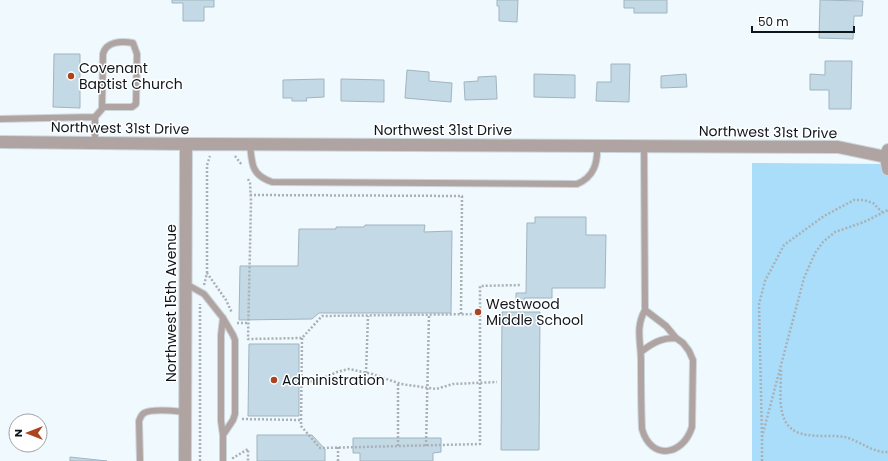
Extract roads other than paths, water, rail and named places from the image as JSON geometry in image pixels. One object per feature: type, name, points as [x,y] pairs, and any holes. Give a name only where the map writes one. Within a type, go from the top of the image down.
[{"type":"street","name":"Northwest 31st Drive","points":[[0,142],[838,147],[887,159]]},
{"type":"street","name":"Northwest 15th Avenue","points":[[185,461],[186,144]]},
{"type":"lane","points":[[95,142],[95,117],[102,109],[102,107],[104,49],[108,45],[116,43],[133,43],[137,54],[136,104],[132,107],[102,107]]},
{"type":"lane","points":[[0,118],[95,117]]},
{"type":"lane","points":[[250,144],[255,170],[262,179],[272,182],[569,184],[577,184],[584,181],[588,177],[598,158],[597,145]]},
{"type":"lane","points":[[644,146],[645,310],[640,319],[638,338],[641,352],[642,421],[644,435],[648,442],[659,451],[668,451],[678,448],[690,435],[692,427],[693,360],[683,343],[676,338],[666,326],[645,310]]},
{"type":"lane","points":[[186,284],[203,293],[224,318],[235,340],[235,414],[233,420],[223,435]]},
{"type":"lane","points":[[223,461],[223,435],[221,421],[221,335],[224,318]]},
{"type":"lane","points":[[641,352],[652,344],[661,340],[676,338]]},
{"type":"lane","points":[[140,461],[140,417],[144,413],[153,411],[186,412]]},
{"type":"place","name":"Covenant Baptist Church","points":[[71,76]]},
{"type":"place","name":"Westwood Middle School","points":[[478,312]]},
{"type":"place","name":"Administration","points":[[274,380]]}]
